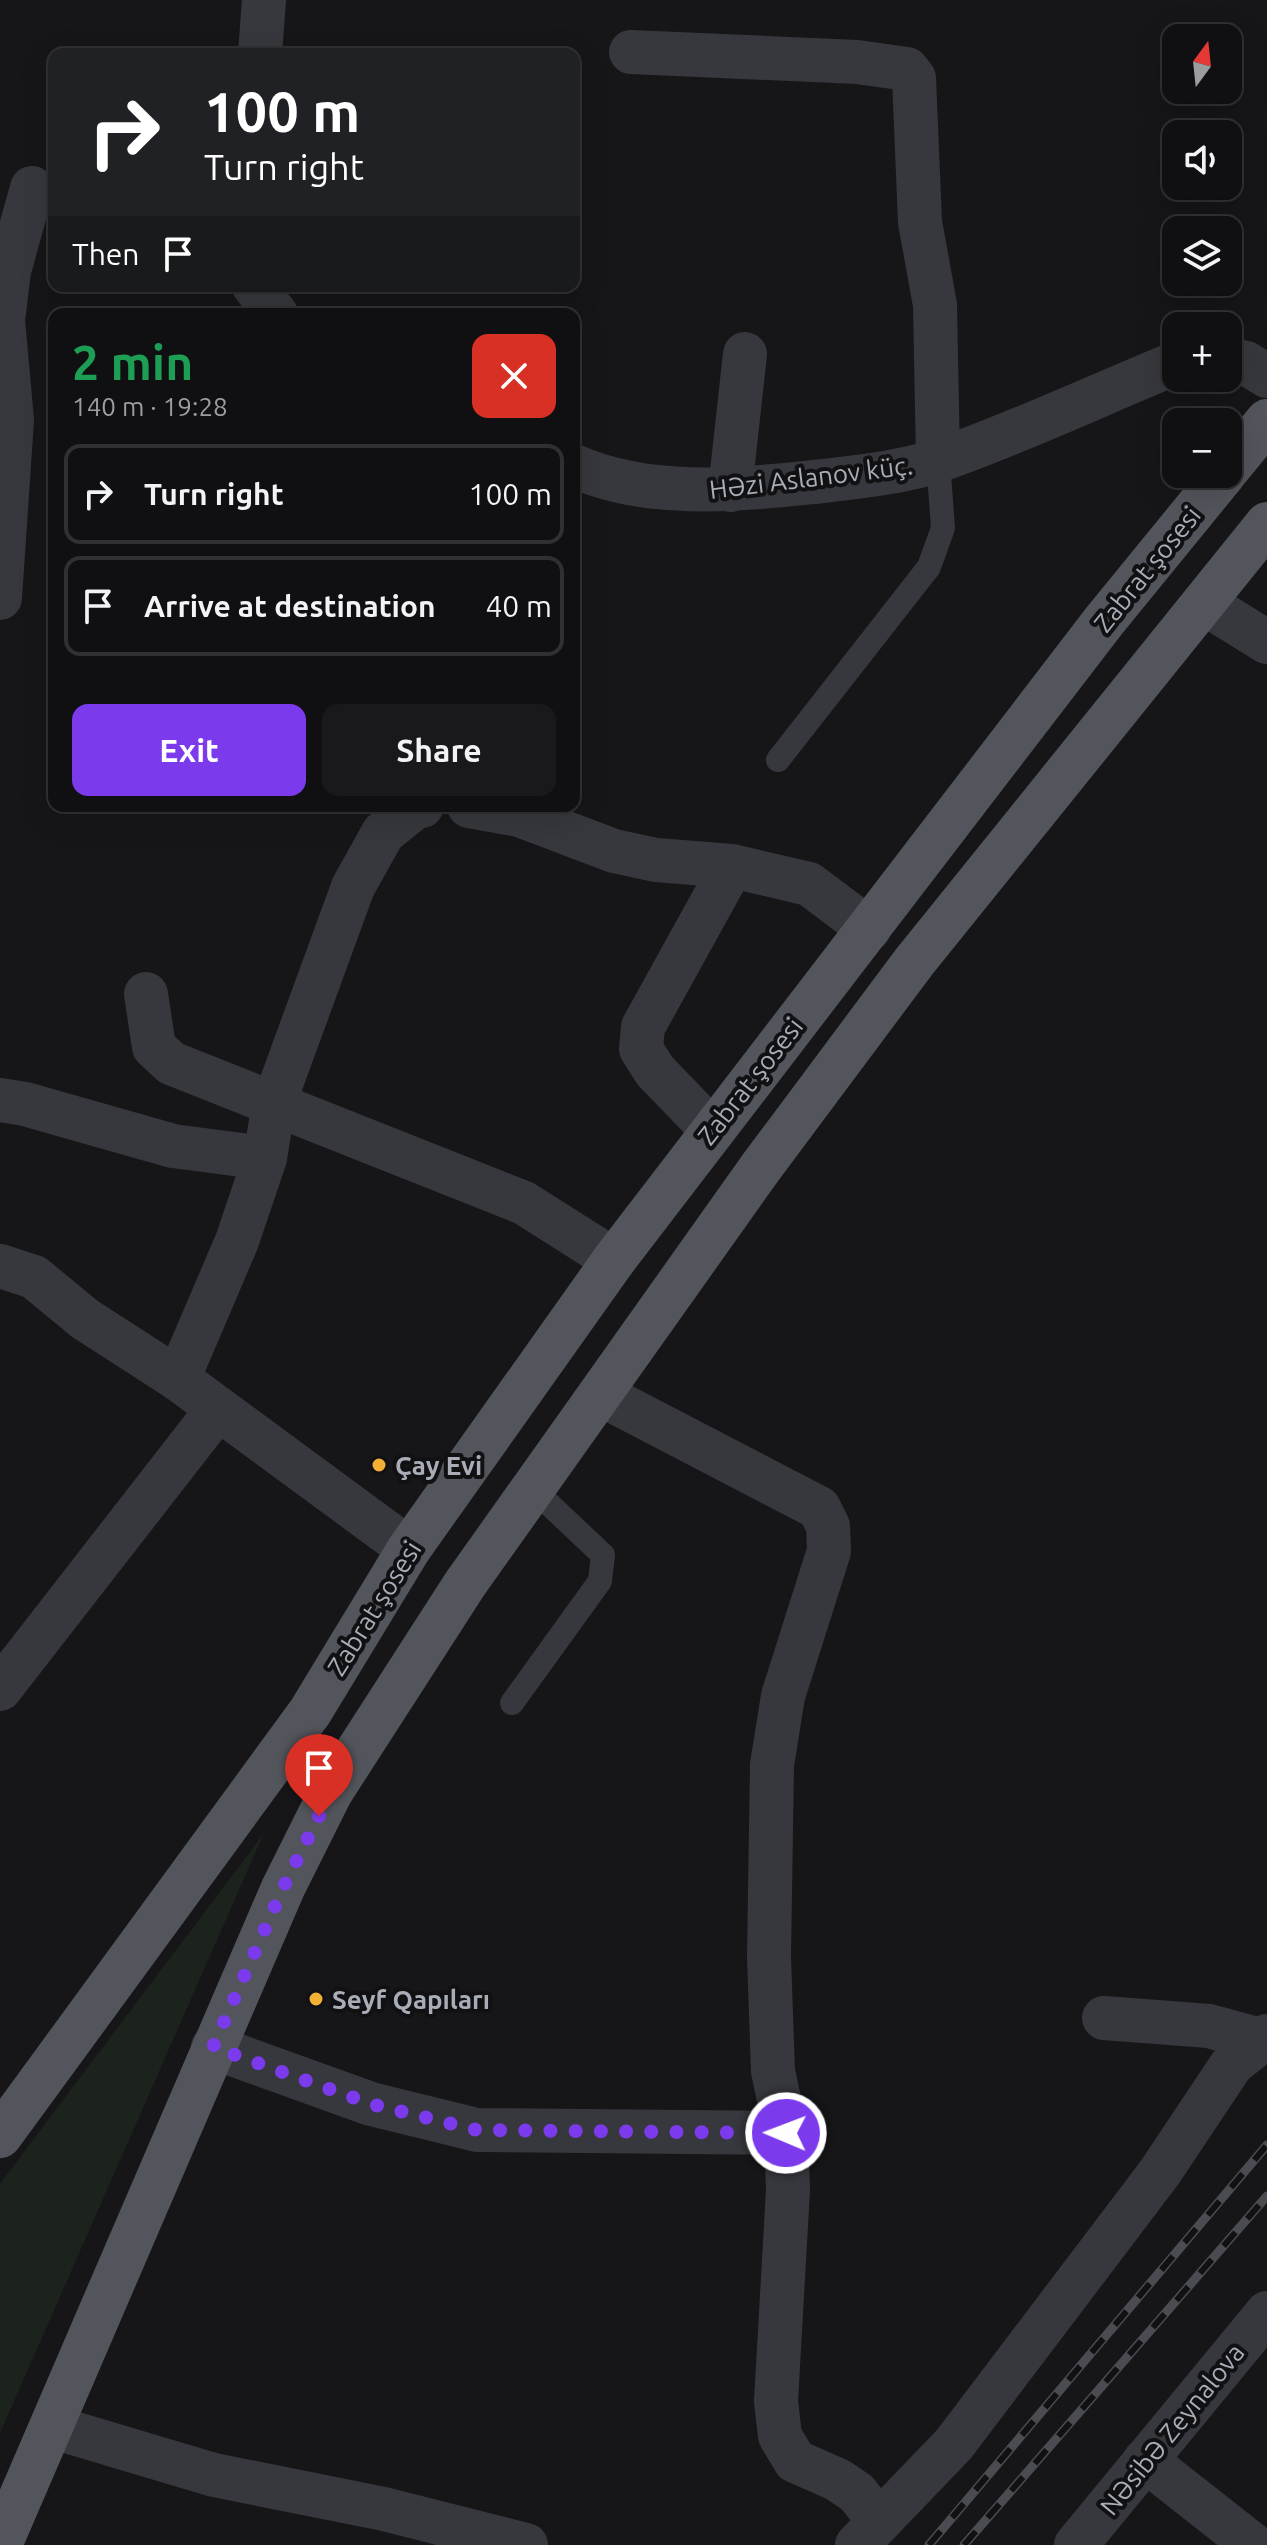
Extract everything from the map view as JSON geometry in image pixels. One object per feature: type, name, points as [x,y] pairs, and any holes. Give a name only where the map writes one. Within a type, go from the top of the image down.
[{"type":"main road","name":"Zabrat şosesi","points":[[1242,452],[1267,421]]},
{"type":"main road","name":"Zabrat şosesi","points":[[0,2136],[310,1712],[409,1549],[614,1260],[711,1129],[869,929],[1104,621],[1213,488]]},
{"type":"main road","points":[[0,2545],[213,2047],[283,1888],[331,1792],[465,1584],[761,1167],[914,962],[1267,524]]},
{"type":"street","points":[[260,48],[264,0]]},
{"type":"street","points":[[631,52],[857,62],[907,69],[914,78],[920,222],[935,305],[938,460]]},
{"type":"street","points":[[0,598],[12,420],[3,320],[9,271],[29,186]]},
{"type":"street","points":[[257,292],[271,308]]},
{"type":"street","points":[[730,490],[745,354]]},
{"type":"street","points":[[1242,362],[1267,376]]},
{"type":"street","name":"Həzi Aslanov küç.","points":[[580,474],[685,490],[730,490],[880,473],[938,460],[1162,369]]},
{"type":"street","points":[[1204,603],[1267,642]]},
{"type":"street","points":[[178,1379],[237,1241],[265,1158],[274,1103],[353,887],[383,833],[409,812]]},
{"type":"street","points":[[523,812],[614,851],[656,860],[732,866],[809,884],[869,929]]},
{"type":"street","points":[[711,1129],[655,1071],[641,1049],[643,1027],[732,866]]},
{"type":"street","points":[[146,994],[154,1047],[171,1063],[524,1203],[614,1260]]},
{"type":"street","points":[[0,1100],[25,1104],[173,1146],[265,1158]]},
{"type":"street","points":[[0,1266],[34,1277],[85,1319],[178,1379],[409,1549]]},
{"type":"street","points":[[600,1394],[819,1508],[828,1526],[829,1551],[783,1696],[772,1765],[769,1957],[772,2057],[786,2133],[788,2190],[776,2401],[780,2436],[795,2461],[847,2486],[868,2533],[954,2444],[1151,2184],[1232,2064],[1264,2038]]},
{"type":"street","points":[[0,1689],[217,1410]]},
{"type":"street","points":[[1104,2018],[1209,2026],[1264,2038]]},
{"type":"street","points":[[213,2047],[371,2104],[477,2130],[786,2133]]},
{"type":"street","name":"Nəsibə Zeynalova","points":[[1076,2545],[1267,2313]]},
{"type":"street","points":[[53,2427],[214,2475],[384,2509],[509,2543]]},
{"type":"street","points":[[1145,2460],[1253,2545]]},
{"type":"lane","points":[[778,760],[929,567],[943,528],[938,460]]},
{"type":"lane","points":[[512,1703],[600,1581],[605,1565],[603,1555],[533,1489]]},
{"type":"shaded area","points":[[264,1833],[0,2433],[0,2184]]},
{"type":"railway","points":[[929,2545],[1267,2145]]},
{"type":"railway","points":[[964,2545],[1267,2196]]},
{"type":"place","name":"Çay Evi","points":[[379,1465]]},
{"type":"place","name":"Seyf Qapıları","points":[[316,1999]]},
{"type":"route","points":[[319,1816],[283,1888],[213,2047],[371,2104],[477,2130],[786,2133]]}]
